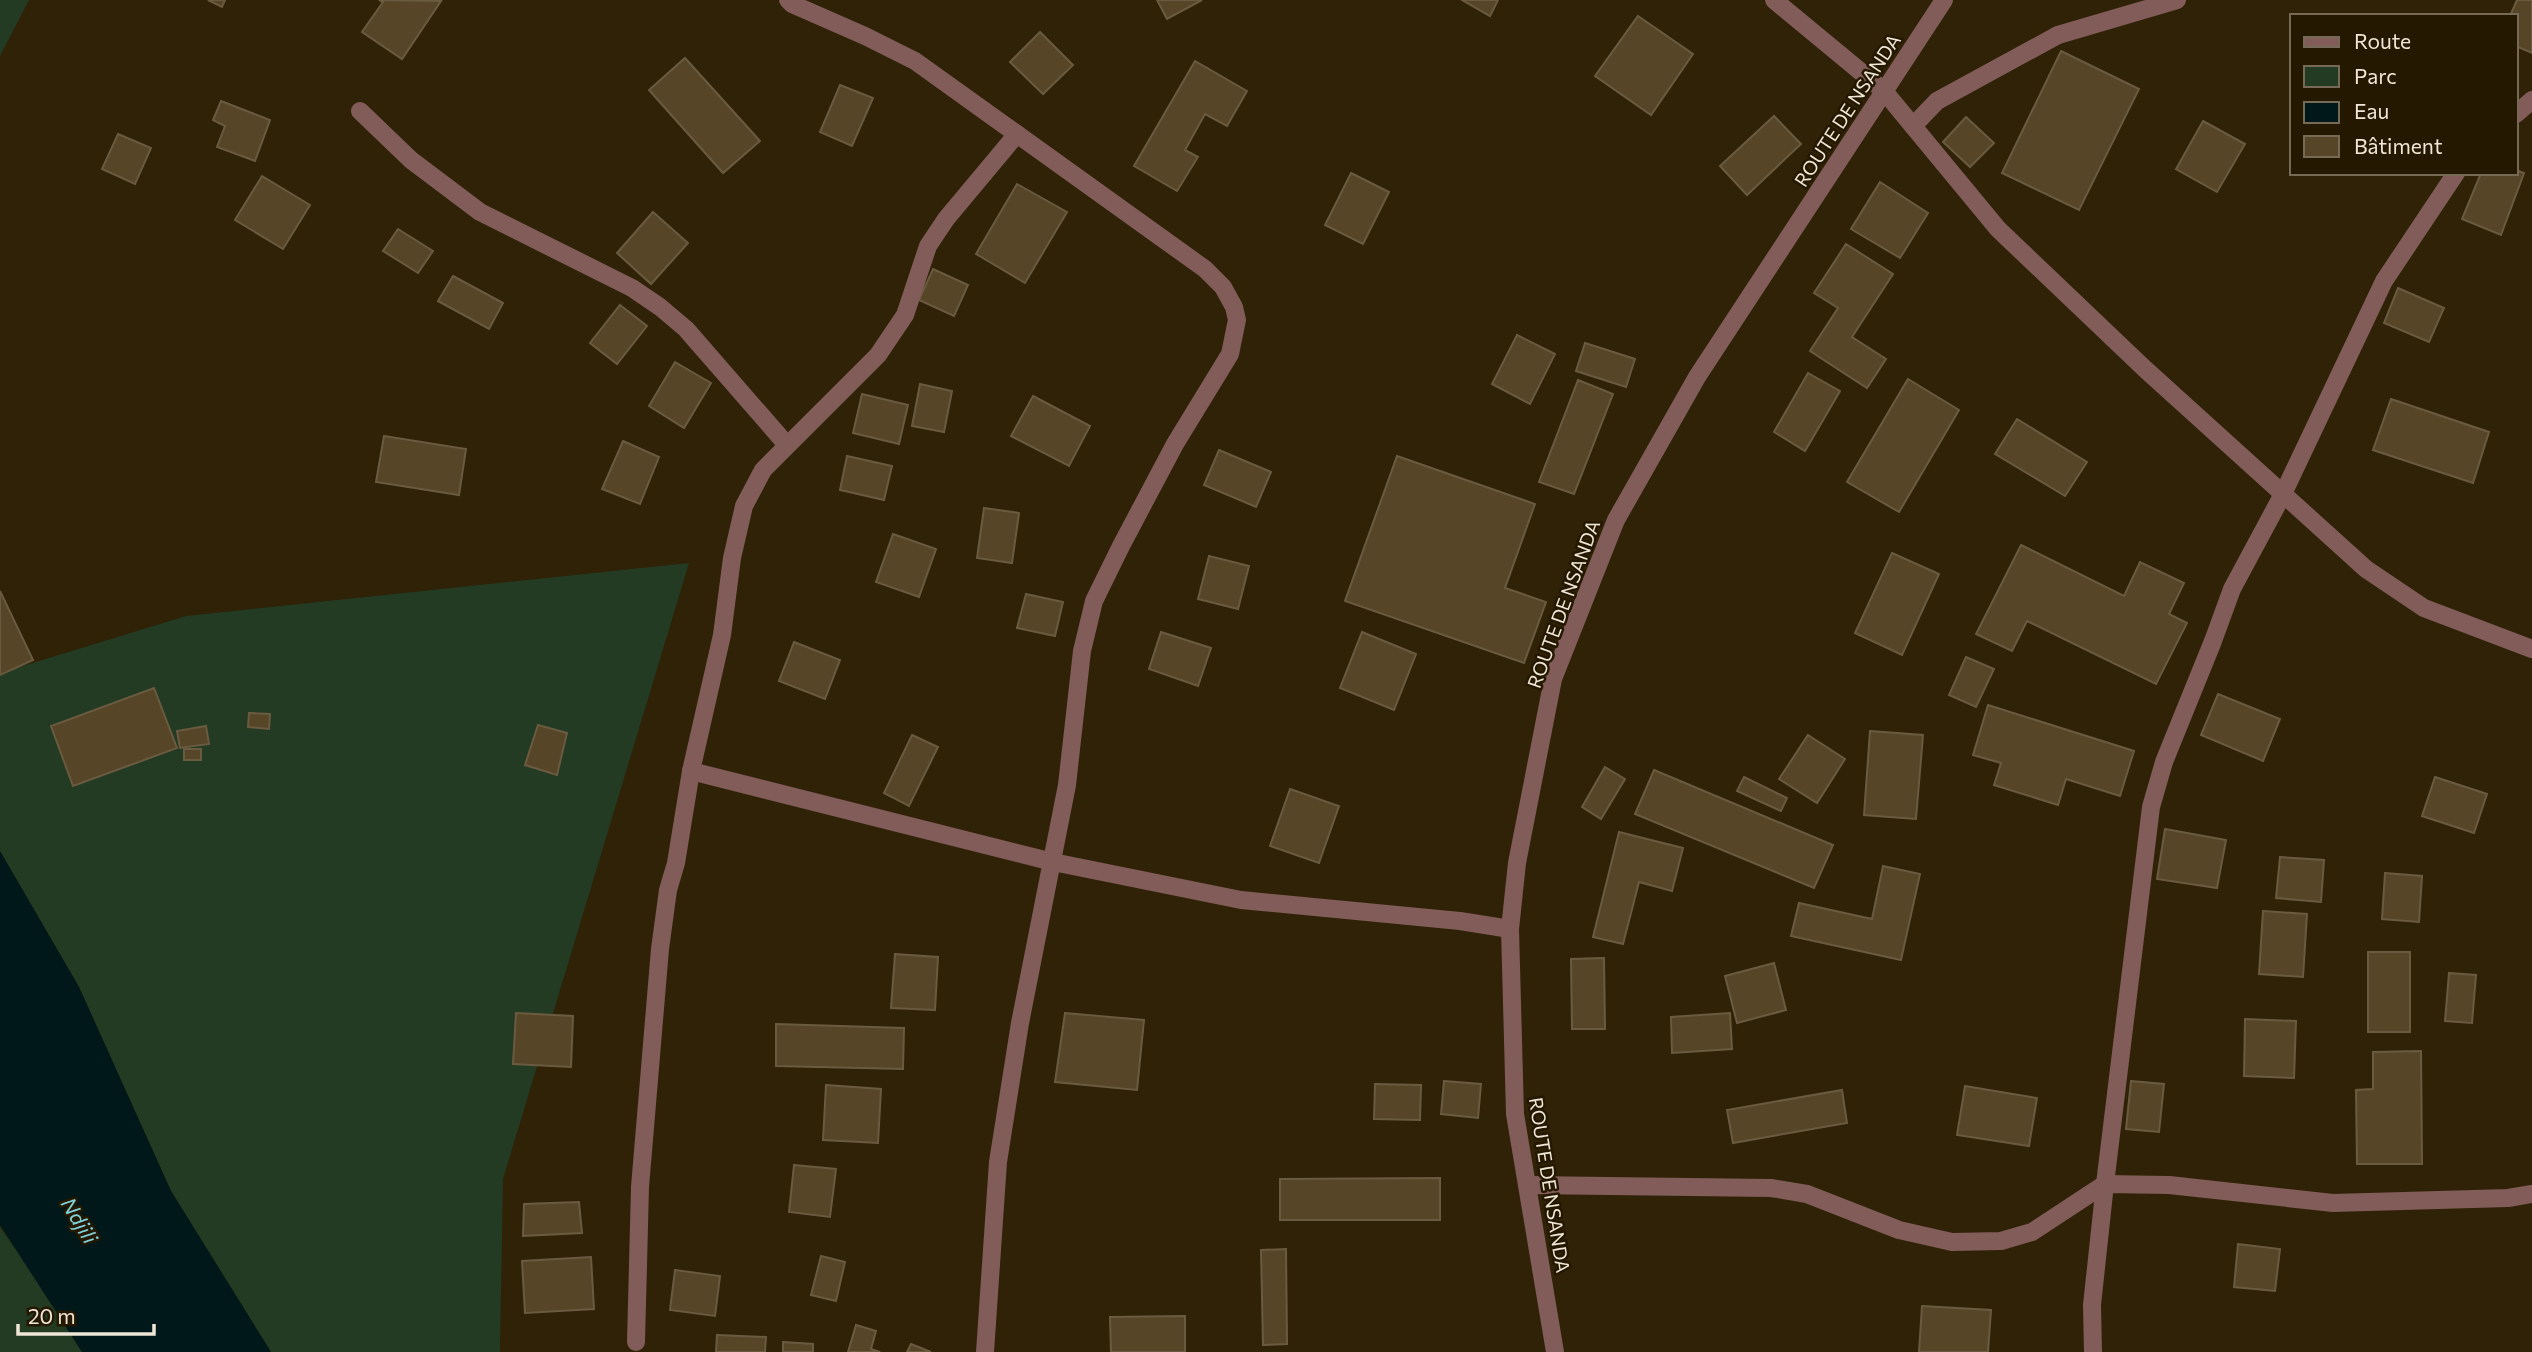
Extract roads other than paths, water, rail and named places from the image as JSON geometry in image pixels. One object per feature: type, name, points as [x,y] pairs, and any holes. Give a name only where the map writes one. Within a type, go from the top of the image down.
[{"type":"street","points":[[788,0],[915,61],[1205,270],[1223,287],[1234,307],[1237,320],[1230,354],[1175,444],[1094,601],[1082,651],[1067,785],[1020,1023],[998,1162],[985,1352]]},
{"type":"street","points":[[1774,0],[1884,91],[1998,229],[2145,369],[2366,569],[2424,608],[2532,649]]},
{"type":"street","name":"ROUTE DE NSANDA","points":[[1555,1352],[1516,1114],[1510,929],[1517,863],[1553,679],[1616,520],[1697,377],[1944,0]]},
{"type":"street","points":[[1913,125],[1937,101],[2058,35],[2177,0]]},
{"type":"street","points":[[2518,112],[2532,100]]},
{"type":"street","points":[[360,111],[411,160],[480,212],[632,288],[660,307],[686,329],[787,445]]},
{"type":"street","points":[[636,1342],[640,1187],[660,949],[668,890],[676,863],[691,771],[722,635],[732,558],[744,506],[764,470],[878,355],[905,315],[928,246],[946,219],[1017,134]]},
{"type":"street","points":[[2093,1352],[2092,1305],[2105,1184],[2151,807],[2164,762],[2232,589],[2283,495],[2384,281],[2455,175]]},
{"type":"street","points":[[691,771],[1053,862],[1241,900],[1460,921],[1510,929]]},
{"type":"street","points":[[1527,1185],[1771,1188],[1807,1194],[1899,1230],[1952,1242],[2000,1241],[2032,1232],[2105,1184],[2169,1185],[2333,1203],[2472,1199],[2532,1194]]},
{"type":"water","name":"Ndjili","points":[[0,851],[79,987],[171,1191],[271,1352],[82,1352],[0,1225]]}]
